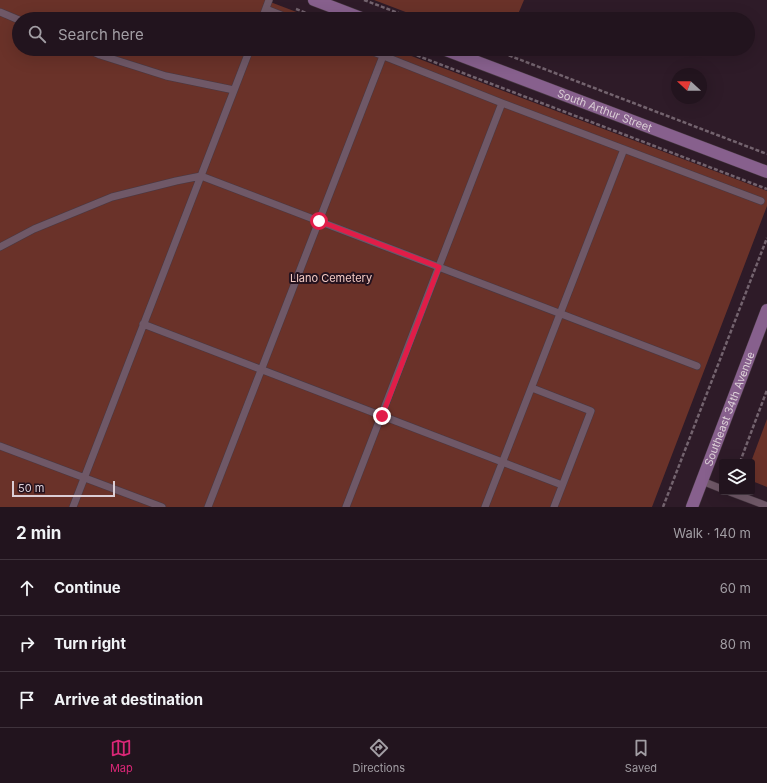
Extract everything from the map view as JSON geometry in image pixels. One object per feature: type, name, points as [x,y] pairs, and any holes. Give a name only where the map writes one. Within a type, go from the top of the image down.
[{"type":"main road","points":[[314,0],[346,12]]},
{"type":"main road","name":"South Arthur Street","points":[[461,56],[767,172]]},
{"type":"main road","name":"Southeast 34th Avenue","points":[[692,507],[767,310]]},
{"type":"lane","points":[[265,12],[269,0]]},
{"type":"lane","points":[[266,9],[274,12]]},
{"type":"lane","points":[[0,12],[12,17]]},
{"type":"lane","points":[[103,56],[166,76],[234,90]]},
{"type":"lane","points":[[73,507],[247,56]]},
{"type":"lane","points":[[208,507],[383,56],[502,103],[761,201]]},
{"type":"lane","points":[[346,507],[502,103]]},
{"type":"lane","points":[[486,507],[624,149]]},
{"type":"lane","points":[[0,248],[34,229],[112,198],[201,176],[697,366]]},
{"type":"lane","points":[[143,324],[562,485]]},
{"type":"lane","points":[[532,388],[591,411],[554,507]]},
{"type":"lane","points":[[0,446],[162,507]]},
{"type":"lane","points":[[702,481],[719,488]]},
{"type":"lane","points":[[738,495],[767,506]]},
{"type":"path","points":[[364,0],[396,12]]},
{"type":"path","points":[[290,7],[303,12]]},
{"type":"path","points":[[418,56],[767,189]]},
{"type":"path","points":[[510,56],[767,154]]},
{"type":"path","points":[[663,507],[767,238]]},
{"type":"path","points":[[741,459],[767,390]]},
{"type":"green space","name":"Llano Cemetery","points":[[0,0],[265,0],[297,12],[12,12],[12,56],[411,56],[767,191],[767,206],[652,507],[0,507]]},
{"type":"green space","points":[[374,0],[524,0],[519,12],[406,12]]},
{"type":"green space","points":[[767,419],[767,487],[755,482],[755,459],[752,459]]},
{"type":"route","points":[[319,221],[439,267],[382,416]]}]
